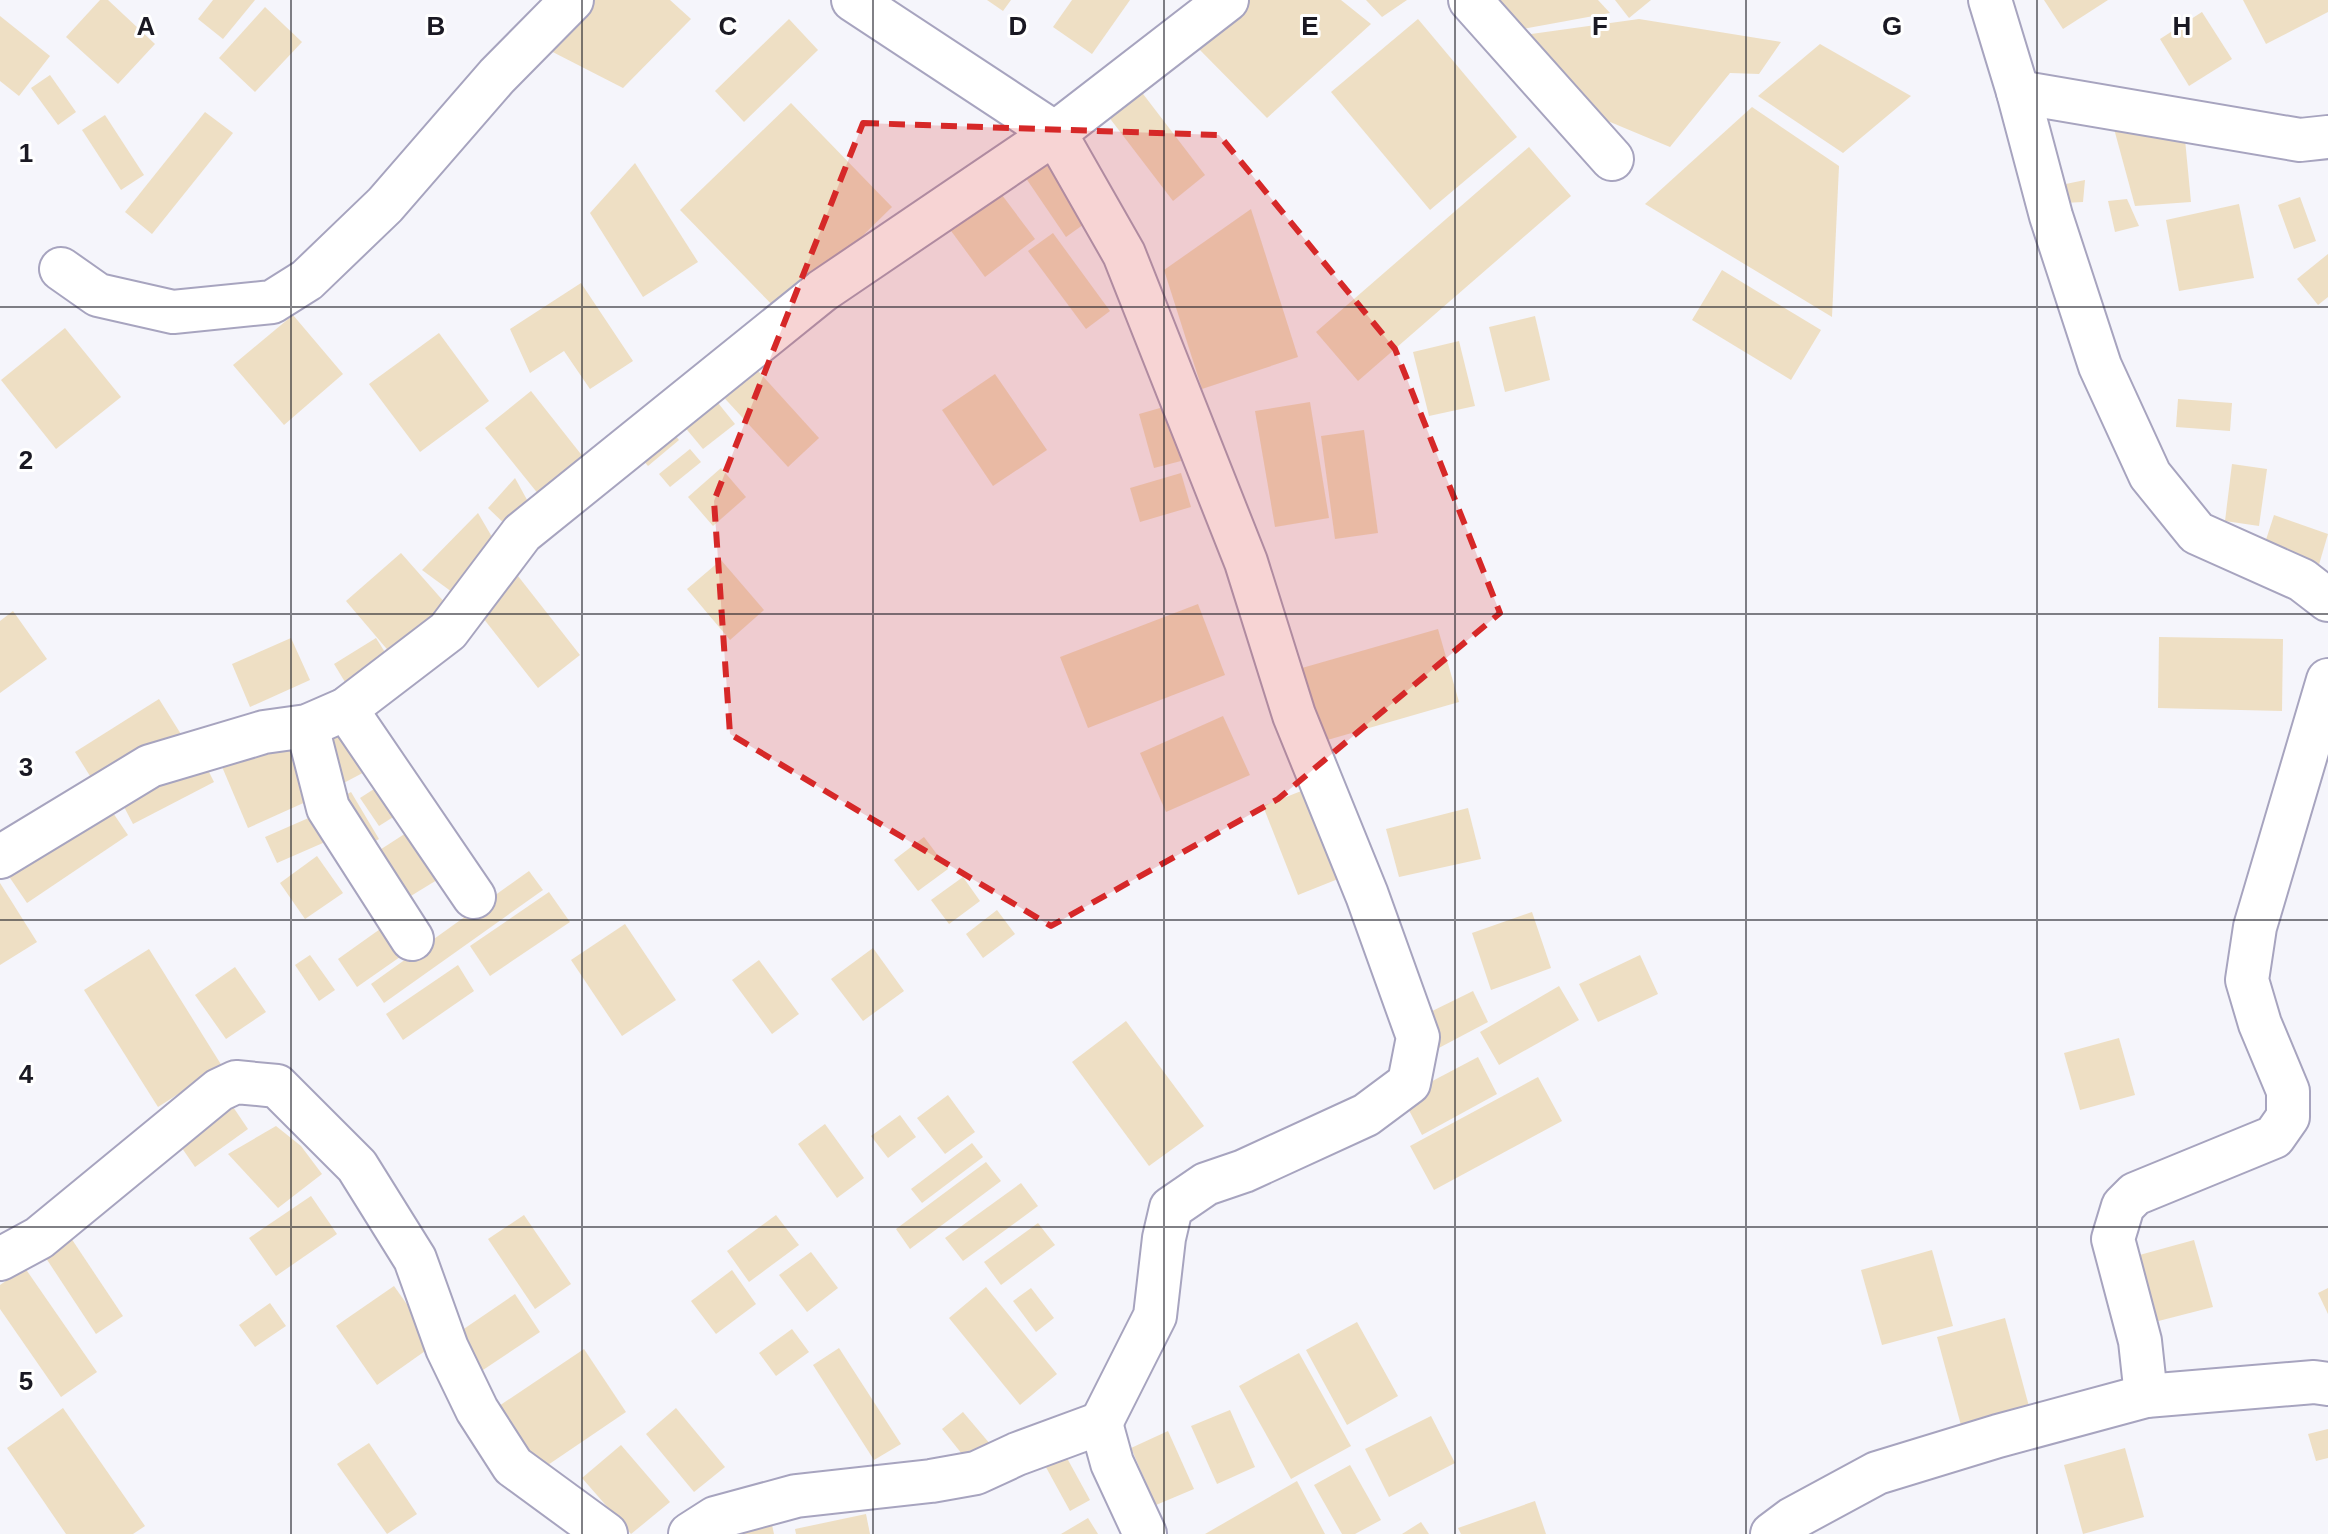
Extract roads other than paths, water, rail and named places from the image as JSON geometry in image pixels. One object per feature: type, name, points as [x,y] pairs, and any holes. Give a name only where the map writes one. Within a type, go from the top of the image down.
[{"type":"street","points":[[61,269],[98,295],[173,312],[272,302],[307,280],[385,205],[497,76],[572,0]]},
{"type":"street","points":[[853,0],[1055,133],[1124,254],[1246,562],[1294,715],[1367,895],[1418,1037],[1409,1083],[1366,1115],[1244,1171],[1206,1184],[1171,1208],[1164,1238],[1155,1316],[1101,1423],[1112,1463],[1145,1534]]},
{"type":"street","points":[[0,857],[150,766],[264,732],[307,726],[346,709],[448,631],[522,533],[822,291],[1055,133],[1227,0]]},
{"type":"street","points":[[1470,0],[1612,159]]},
{"type":"street","points":[[1990,0],[2051,216],[2100,366],[2150,475],[2197,533],[2302,580],[2328,600]]},
{"type":"street","points":[[2018,92],[2300,140],[2328,137]]},
{"type":"street","points":[[2146,1396],[2140,1341],[2113,1239],[2123,1206],[2135,1194],[2274,1137],[2288,1117],[2288,1091],[2260,1024],[2247,980],[2255,927],[2328,680]]},
{"type":"street","points":[[346,709],[474,897]]},
{"type":"street","points":[[307,726],[328,808],[412,939]]},
{"type":"street","points":[[0,1259],[39,1238],[219,1090],[236,1082],[277,1086],[357,1166],[415,1259],[447,1348],[477,1410],[513,1466],[606,1534]]},
{"type":"street","points":[[1772,1534],[1792,1519],[1877,1473],[2146,1396],[2314,1382],[2328,1384]]},
{"type":"street","points":[[690,1534],[715,1518],[796,1496],[976,1473],[1017,1454],[1101,1423]]}]
